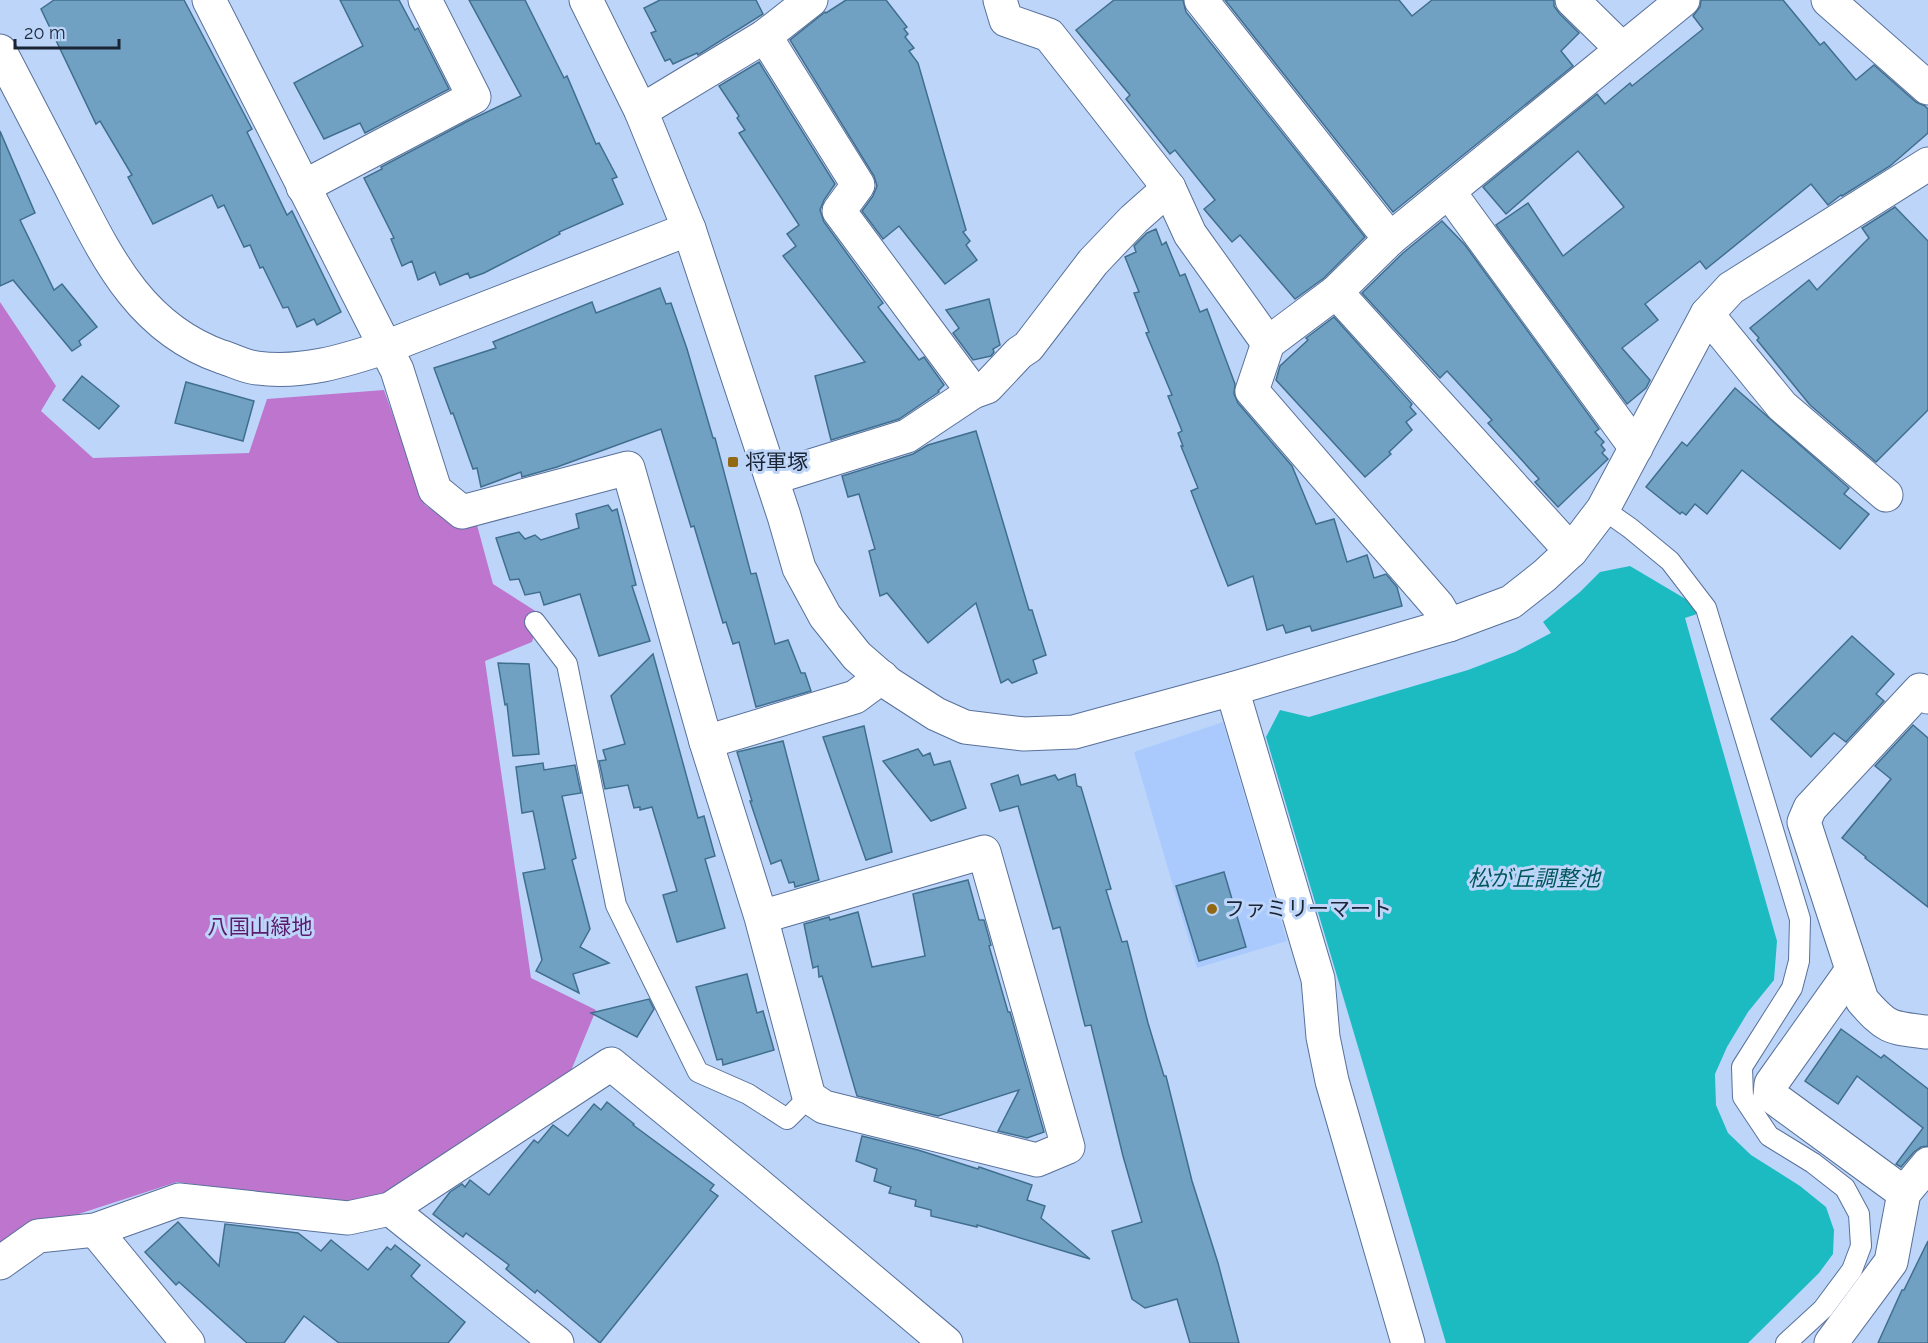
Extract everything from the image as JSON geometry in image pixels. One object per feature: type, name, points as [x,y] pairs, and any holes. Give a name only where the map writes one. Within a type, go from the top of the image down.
[{"type":"street","points":[[209,0],[397,370],[435,490],[462,512],[628,468],[706,742],[760,917],[809,1097],[824,1107],[1037,1160],[1068,1147],[984,852],[760,917]]},
{"type":"street","points":[[303,188],[474,97],[425,0]]},
{"type":"street","points":[[641,111],[765,36],[811,0]]},
{"type":"street","points":[[1000,0],[1006,20],[1049,35],[1168,188],[1190,234],[1268,343]]},
{"type":"street","points":[[1201,0],[1390,239]]},
{"type":"street","points":[[1572,0],[1622,49]]},
{"type":"street","points":[[1449,625],[1438,606],[1252,391],[1268,343],[1336,292],[1390,239],[1683,0]]},
{"type":"street","points":[[1828,0],[1928,88]]},
{"type":"street","points":[[595,3],[689,229],[772,478],[799,568],[825,616],[856,656],[936,714],[965,727],[1024,734],[1074,732],[1232,689],[1449,625],[1511,602],[1571,551],[1604,509],[1707,314],[1731,288],[1928,164]]},
{"type":"street","points":[[765,36],[858,185],[839,211],[973,392]]},
{"type":"street","points":[[0,51],[111,263],[137,299],[165,326],[204,350],[255,368],[309,369],[353,358],[689,229]]},
{"type":"street","points":[[772,478],[907,436],[973,392],[987,387],[1019,353],[1028,347],[1094,262],[1134,219],[1168,188]]},
{"type":"street","points":[[1449,192],[1636,448]]},
{"type":"street","points":[[1336,292],[1571,551]]},
{"type":"street","points":[[1707,314],[1782,406],[1886,495]]},
{"type":"street","points":[[706,742],[855,697],[882,677]]},
{"type":"street","points":[[1232,689],[1318,979],[1323,1037],[1332,1080],[1408,1343]]},
{"type":"street","points":[[1925,689],[1810,808],[1804,822],[1862,1000],[1877,1018],[1894,1029],[1927,1032]]},
{"type":"street","points":[[1852,970],[1771,1084],[1770,1095],[1905,1193]]},
{"type":"street","points":[[0,1263],[38,1236],[95,1230],[179,1200],[348,1218],[390,1209],[611,1065],[755,1182],[946,1343]]},
{"type":"street","points":[[1833,1342],[1891,1262],[1905,1193],[1928,1164]]},
{"type":"street","points":[[390,1209],[557,1343]]},
{"type":"street","points":[[95,1230],[188,1343]]},
{"type":"lane","points":[[1604,509],[1670,561],[1706,608],[1800,919],[1799,962],[1792,987],[1742,1067],[1743,1098],[1768,1136],[1813,1163],[1845,1188],[1859,1214],[1861,1246],[1852,1270],[1822,1309],[1786,1343]]},
{"type":"lane","points":[[535,622],[567,664],[616,905],[698,1072],[748,1094],[787,1119],[809,1097]]},
{"type":"shaded area","points":[[1223,722],[1287,941],[1197,968],[1134,752]]},
{"type":"green space","name":"八国山緑地","points":[[0,302],[56,386],[41,411],[93,458],[249,453],[267,399],[384,390],[425,505],[460,529],[477,525],[493,584],[540,614],[532,642],[485,661],[531,978],[596,1010],[568,1078],[390,1191],[352,1204],[177,1182],[17,1234],[0,1247]]},
{"type":"water","name":"松が丘調整池","points":[[1630,566],[1694,604],[1697,614],[1685,618],[1777,941],[1774,980],[1748,1012],[1727,1047],[1715,1074],[1716,1105],[1728,1133],[1751,1155],[1800,1186],[1826,1207],[1834,1230],[1833,1254],[1819,1273],[1748,1343],[1446,1343],[1266,737],[1280,710],[1309,717],[1468,670],[1515,652],[1551,633],[1543,622],[1580,592],[1600,572]]},
{"type":"building","points":[[54,0],[184,0],[252,129],[247,132],[287,215],[292,211],[341,312],[317,325],[314,319],[297,327],[288,307],[283,308],[263,267],[260,268],[250,245],[244,247],[224,205],[218,208],[212,195],[153,224],[128,177],[132,175],[100,121],[96,124],[41,9]]},
{"type":"building","points":[[340,0],[399,0],[415,30],[418,28],[449,89],[365,133],[360,123],[324,139],[294,83],[363,46]]},
{"type":"building","points":[[469,0],[525,0],[564,78],[567,76],[596,144],[599,143],[617,177],[612,179],[623,204],[559,232],[560,234],[484,273],[470,278],[468,273],[440,285],[435,272],[418,280],[412,261],[402,266],[391,239],[394,238],[364,178],[468,121],[521,96]]},
{"type":"building","points":[[660,0],[756,0],[763,14],[698,55],[697,53],[673,64],[670,59],[665,61],[651,33],[656,31],[644,8]]},
{"type":"building","points":[[846,0],[886,0],[907,27],[904,29],[908,34],[905,37],[914,48],[909,51],[918,63],[966,230],[963,232],[970,241],[966,245],[977,260],[945,284],[899,226],[883,239],[862,211],[877,186],[874,176],[790,40],[825,12]]},
{"type":"building","points":[[1114,0],[1183,0],[1186,12],[1365,237],[1324,278],[1295,299],[1240,235],[1232,242],[1204,209],[1215,200],[1175,150],[1170,154],[1126,99],[1130,95],[1076,30]]},
{"type":"building","points":[[1225,0],[1399,0],[1412,16],[1432,0],[1554,0],[1554,6],[1559,13],[1579,33],[1561,51],[1573,66],[1393,212]]},
{"type":"building","points":[[1701,0],[1783,0],[1820,45],[1824,42],[1856,80],[1874,65],[1916,102],[1925,106],[1928,109],[1928,133],[1890,166],[1828,205],[1811,184],[1706,269],[1700,261],[1645,304],[1658,320],[1622,348],[1650,380],[1646,388],[1627,404],[1496,225],[1528,203],[1563,256],[1624,207],[1578,151],[1506,214],[1483,187],[1597,94],[1605,104],[1630,83],[1632,86],[1703,29],[1693,16],[1700,7]]},
{"type":"building","points":[[759,62],[835,184],[820,210],[824,222],[883,303],[878,307],[919,360],[924,357],[944,385],[939,392],[899,419],[831,440],[815,376],[865,362],[783,256],[796,246],[787,234],[799,225],[739,133],[745,130],[737,118],[739,116],[719,86]]},
{"type":"building","points":[[0,131],[35,213],[20,220],[54,290],[62,284],[97,327],[79,341],[81,345],[72,351],[13,280],[0,286]]},
{"type":"building","points":[[1895,207],[1928,241],[1928,410],[1876,462],[1810,405],[1757,340],[1759,338],[1750,328],[1809,280],[1817,290],[1869,238],[1862,228]]},
{"type":"building","points":[[1442,221],[1465,245],[1599,429],[1595,432],[1604,442],[1601,445],[1605,450],[1602,453],[1608,459],[1558,507],[1535,482],[1539,479],[1488,423],[1492,420],[1447,371],[1440,378],[1362,293],[1403,253]]},
{"type":"building","points":[[1156,229],[1162,245],[1166,242],[1180,276],[1185,274],[1200,312],[1207,309],[1235,384],[1234,394],[1238,403],[1292,466],[1316,524],[1334,519],[1347,562],[1367,555],[1374,578],[1386,574],[1397,587],[1402,606],[1312,631],[1310,626],[1286,633],[1283,625],[1267,630],[1253,576],[1228,586],[1191,491],[1198,488],[1181,446],[1183,446],[1178,433],[1182,431],[1168,396],[1172,395],[1146,333],[1149,332],[1134,293],[1139,292],[1125,257],[1136,252],[1134,246],[1147,233]]},
{"type":"building","points":[[660,288],[666,304],[671,303],[687,349],[713,438],[715,438],[751,574],[756,573],[775,644],[788,640],[801,673],[805,673],[811,691],[756,707],[739,642],[733,644],[726,622],[723,623],[694,526],[691,527],[661,429],[557,467],[522,477],[521,472],[481,487],[477,468],[473,469],[453,413],[451,414],[434,368],[496,348],[493,342],[592,302],[596,313]]},
{"type":"building","points":[[989,299],[1000,345],[993,349],[991,356],[973,360],[953,333],[959,328],[946,310]]},
{"type":"building","points":[[1334,317],[1412,404],[1410,407],[1416,414],[1406,422],[1412,430],[1389,452],[1391,454],[1365,477],[1276,380],[1280,366],[1308,340],[1306,338]]},
{"type":"building","points":[[82,376],[119,406],[99,429],[63,400]]},
{"type":"building","points":[[186,382],[254,401],[243,441],[175,423]]},
{"type":"building","points":[[1735,388],[1849,488],[1844,494],[1869,514],[1840,549],[1742,470],[1707,514],[1695,504],[1686,515],[1682,512],[1680,514],[1646,487],[1682,442],[1687,446]]},
{"type":"building","points":[[976,431],[1029,610],[1032,610],[1046,655],[1033,660],[1037,673],[1012,683],[1008,679],[1001,683],[976,603],[928,643],[887,593],[880,596],[869,551],[875,549],[859,494],[848,497],[842,476],[913,454],[928,445]]},
{"type":"building","points":[[608,505],[612,511],[617,509],[636,585],[632,586],[650,641],[599,656],[580,594],[544,605],[540,592],[525,595],[519,579],[510,580],[496,538],[519,532],[525,539],[535,535],[541,540],[579,528],[576,514]]},
{"type":"building","points":[[1852,636],[1894,674],[1876,694],[1884,701],[1846,742],[1834,733],[1811,757],[1771,719]]},
{"type":"building","points":[[653,654],[698,818],[704,816],[715,856],[705,859],[725,928],[677,942],[663,895],[677,891],[652,807],[640,810],[640,807],[634,808],[628,785],[605,789],[599,761],[606,760],[603,750],[625,744],[611,696]]},
{"type":"building","points":[[498,663],[529,664],[539,754],[513,756],[507,704],[505,705]]},
{"type":"building","points":[[1913,725],[1928,738],[1928,907],[1842,838],[1891,779],[1875,766]]},
{"type":"building","points":[[864,726],[892,852],[866,860],[823,737]]},
{"type":"building","points":[[783,741],[819,880],[795,887],[794,882],[789,883],[781,860],[771,864],[737,752]]},
{"type":"building","points":[[918,749],[923,756],[930,753],[934,765],[950,761],[966,808],[931,821],[883,761]]},
{"type":"building","points":[[543,763],[544,770],[575,765],[581,793],[562,796],[576,858],[572,860],[590,929],[580,947],[609,963],[573,974],[579,993],[536,971],[542,960],[523,873],[545,869],[533,811],[522,813],[516,767]]},
{"type":"building","points":[[1075,774],[1077,786],[1081,787],[1111,889],[1106,890],[1122,942],[1127,941],[1148,1023],[1164,1076],[1166,1076],[1192,1181],[1218,1263],[1239,1343],[1190,1343],[1177,1299],[1145,1308],[1132,1299],[1112,1231],[1142,1222],[1123,1156],[1091,1025],[1085,1026],[1060,927],[1053,929],[1018,806],[1000,811],[991,784],[1018,775],[1021,785],[1055,775],[1058,780]]},
{"type":"building","points":[[1224,872],[1246,947],[1199,961],[1176,886]]},
{"type":"building","points":[[968,880],[979,920],[984,920],[991,945],[989,946],[1044,1132],[1027,1138],[998,1131],[1019,1090],[938,1116],[857,1096],[822,976],[819,977],[818,966],[813,968],[804,924],[858,912],[872,967],[925,956],[913,894]]},
{"type":"building","points":[[747,974],[757,1013],[763,1011],[774,1050],[723,1065],[722,1059],[717,1060],[696,987]]},
{"type":"building","points":[[649,999],[654,1009],[637,1037],[591,1013]]},
{"type":"building","points":[[1841,1029],[1881,1058],[1884,1055],[1928,1089],[1928,1146],[1921,1147],[1914,1152],[1901,1167],[1896,1164],[1923,1128],[1857,1076],[1838,1104],[1805,1081]]},
{"type":"building","points":[[607,1102],[633,1125],[714,1185],[710,1190],[718,1196],[600,1343],[537,1290],[535,1293],[506,1269],[509,1265],[466,1233],[463,1237],[433,1214],[450,1192],[462,1184],[465,1187],[470,1180],[489,1195],[534,1140],[538,1143],[553,1125],[568,1136],[594,1104],[601,1110]]},
{"type":"building","points":[[862,1136],[918,1150],[978,1169],[979,1167],[1032,1185],[1027,1200],[1045,1206],[1041,1218],[1090,1259],[977,1225],[977,1227],[931,1216],[931,1210],[915,1206],[916,1200],[889,1193],[891,1187],[874,1181],[877,1169],[856,1161]]},
{"type":"building","points":[[178,1222],[219,1266],[225,1224],[298,1233],[321,1251],[331,1240],[368,1270],[387,1247],[391,1250],[395,1245],[420,1265],[411,1276],[465,1322],[448,1343],[339,1343],[304,1316],[284,1343],[247,1343],[179,1282],[176,1285],[145,1252]]},
{"type":"building","points":[[1928,1241],[1928,1343],[1878,1343],[1902,1290]]},
{"type":"place","name":"将軍塚","points":[[733,462]]},
{"type":"place","name":"ファミリーマート","points":[[1212,909]]}]
